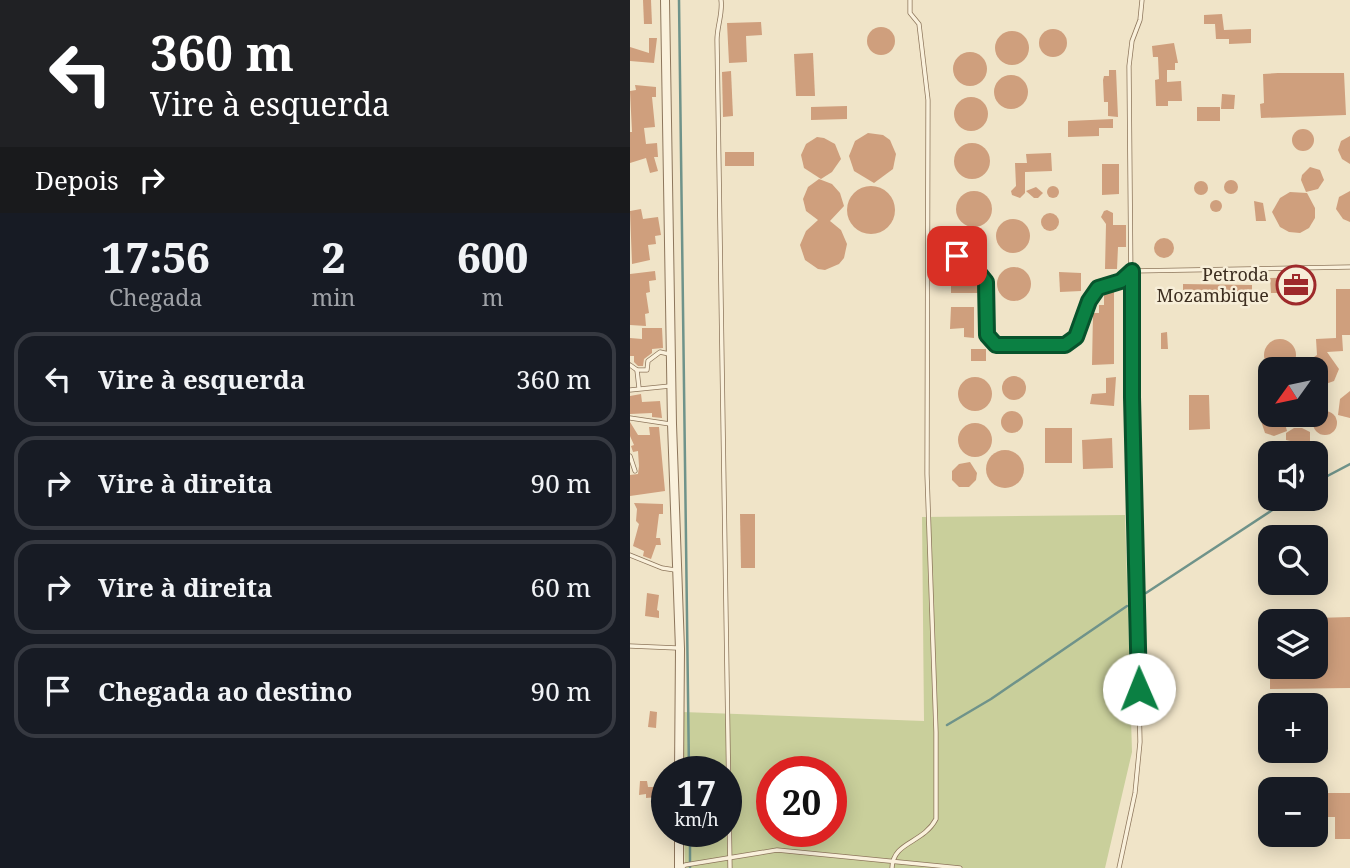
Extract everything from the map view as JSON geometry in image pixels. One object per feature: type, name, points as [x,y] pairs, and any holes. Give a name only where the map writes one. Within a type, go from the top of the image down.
[{"type":"street","points":[[665,0],[672,424],[680,649],[679,756]]},
{"type":"street","points":[[680,847],[682,867]]},
{"type":"lane","points":[[721,0],[723,8],[717,24],[717,40],[730,868]]},
{"type":"lane","points":[[892,868],[892,861],[899,850],[931,830],[936,819],[928,474],[929,100],[919,24],[910,13],[910,0]]},
{"type":"lane","points":[[1119,868],[1135,793],[1140,742],[1132,397],[1129,66],[1142,0]]},
{"type":"lane","points":[[957,256],[965,267],[978,272],[986,282],[987,335],[996,345],[1065,345],[1076,337],[1089,301],[1098,288],[1121,281],[1132,271],[1350,267]]},
{"type":"lane","points":[[630,365],[637,370],[648,370],[648,361],[660,352],[671,355]]},
{"type":"lane","points":[[637,370],[639,388]]},
{"type":"lane","points":[[630,390],[673,386]]},
{"type":"lane","points":[[630,418],[672,424]]},
{"type":"lane","points":[[630,456],[635,471]]},
{"type":"lane","points":[[630,555],[662,568],[677,570]]},
{"type":"lane","points":[[630,646],[680,649]]},
{"type":"lane","points":[[682,867],[730,856],[776,850],[960,868]]},
{"type":"green space","points":[[1125,515],[1132,752],[1105,868],[685,868],[684,847],[742,847],[742,756],[684,756],[683,712],[924,721],[922,517]]},
{"type":"building","points":[[643,0],[651,0],[652,24],[644,24]]},
{"type":"building","points":[[1222,14],[1224,30],[1251,29],[1251,43],[1229,44],[1229,39],[1216,39],[1215,24],[1204,24],[1204,15]]},
{"type":"building","points":[[761,22],[762,35],[746,36],[747,62],[729,63],[727,23]]},
{"type":"building","points":[[881,27],[891,31],[895,41],[891,51],[881,55],[871,51],[867,41],[871,31]]},
{"type":"building","points":[[1053,29],[1063,33],[1067,43],[1063,53],[1053,57],[1043,53],[1039,43],[1043,33]]},
{"type":"building","points":[[1012,31],[1024,36],[1029,48],[1024,60],[1012,65],[1000,60],[995,48],[1000,36]]},
{"type":"building","points":[[649,38],[657,38],[654,63],[630,61],[630,47],[649,53]]},
{"type":"building","points":[[1174,43],[1178,63],[1175,63],[1175,70],[1167,70],[1167,82],[1181,81],[1182,101],[1168,101],[1168,106],[1156,106],[1158,57],[1153,57],[1152,46]]},
{"type":"building","points":[[970,52],[982,57],[987,69],[982,81],[970,86],[958,81],[953,69],[958,57]]},
{"type":"building","points":[[813,53],[815,96],[796,96],[794,54]]},
{"type":"building","points":[[1109,70],[1116,70],[1118,117],[1108,116],[1108,102],[1104,102],[1103,80],[1104,76],[1109,76]]},
{"type":"building","points":[[731,71],[733,116],[723,117],[722,72]]},
{"type":"building","points":[[1344,73],[1346,115],[1261,118],[1260,104],[1264,103],[1263,74]]},
{"type":"building","points":[[1011,75],[1023,80],[1028,92],[1023,104],[1011,109],[999,104],[994,92],[999,80]]},
{"type":"building","points":[[635,85],[656,87],[656,97],[652,97],[655,127],[644,128],[646,144],[657,143],[658,157],[654,157],[658,171],[650,173],[646,158],[630,163],[630,91],[636,90]]},
{"type":"building","points":[[1222,94],[1235,95],[1234,109],[1221,109]]},
{"type":"building","points":[[971,97],[983,102],[988,114],[983,126],[971,131],[959,126],[954,114],[959,102]]},
{"type":"building","points":[[847,106],[847,119],[811,120],[811,107]]},
{"type":"building","points":[[1197,107],[1220,107],[1220,121],[1197,121]]},
{"type":"building","points":[[1113,119],[1113,128],[1099,128],[1099,136],[1068,137],[1068,121]]},
{"type":"building","points":[[1303,129],[1311,132],[1314,140],[1311,148],[1303,151],[1295,148],[1292,140],[1295,132]]},
{"type":"building","points":[[868,133],[883,135],[890,140],[896,154],[893,169],[874,183],[854,171],[849,156],[855,141]]},
{"type":"building","points":[[1350,136],[1350,164],[1342,159],[1338,150],[1341,141]]},
{"type":"building","points":[[817,137],[835,144],[841,159],[832,172],[821,179],[804,168],[801,155],[806,144]]},
{"type":"building","points":[[972,143],[985,148],[990,161],[985,174],[972,179],[959,174],[954,161],[959,148]]},
{"type":"building","points":[[725,152],[754,152],[754,166],[725,166]]},
{"type":"building","points":[[1051,153],[1052,171],[1025,172],[1025,193],[1020,198],[1012,195],[1011,191],[1016,186],[1015,163],[1027,163],[1026,154]]},
{"type":"building","points":[[1102,164],[1119,164],[1119,194],[1102,195]]},
{"type":"building","points":[[1310,167],[1320,170],[1324,180],[1318,189],[1306,192],[1301,180]]},
{"type":"building","points":[[819,179],[832,184],[840,193],[844,206],[830,221],[841,230],[847,244],[844,258],[839,264],[825,270],[818,269],[805,260],[800,245],[806,231],[818,220],[806,211],[803,199],[808,187]]},
{"type":"building","points":[[1228,180],[1234,180],[1238,187],[1234,194],[1228,194],[1224,190],[1224,184]]},
{"type":"building","points":[[1198,181],[1204,181],[1208,188],[1204,195],[1198,195],[1194,191],[1194,185]]},
{"type":"building","points":[[871,186],[888,193],[895,210],[888,227],[871,234],[854,227],[847,210],[854,193]]},
{"type":"building","points":[[1053,186],[1059,192],[1053,198],[1047,192]]},
{"type":"building","points":[[1036,187],[1043,193],[1034,198],[1026,191]]},
{"type":"building","points":[[974,191],[987,196],[992,209],[987,222],[974,227],[961,222],[956,209],[961,196]]},
{"type":"building","points":[[1350,191],[1350,222],[1343,219],[1336,209],[1339,197]]},
{"type":"building","points":[[1290,192],[1307,193],[1315,208],[1315,218],[1309,228],[1300,233],[1289,232],[1280,227],[1272,212],[1280,198]]},
{"type":"building","points":[[1216,200],[1222,206],[1216,212],[1210,206]]},
{"type":"building","points":[[1254,201],[1263,203],[1266,221],[1256,221]]},
{"type":"building","points":[[641,209],[643,219],[658,217],[661,235],[655,236],[656,244],[648,245],[650,260],[632,264],[630,211]]},
{"type":"building","points":[[1107,210],[1113,213],[1113,225],[1126,225],[1126,247],[1118,247],[1117,269],[1105,269],[1106,224],[1101,217]]},
{"type":"building","points":[[1050,213],[1056,216],[1059,222],[1056,228],[1050,231],[1044,228],[1041,222],[1044,216]]},
{"type":"building","points":[[1013,219],[1025,224],[1030,236],[1025,248],[1013,253],[1001,248],[996,236],[1001,224]]},
{"type":"building","points":[[1164,238],[1171,241],[1174,248],[1171,255],[1164,258],[1157,255],[1154,248],[1157,241]]},
{"type":"building","points":[[1014,267],[1026,272],[1031,284],[1026,296],[1014,301],[1002,296],[997,284],[1002,272]]},
{"type":"building","points":[[655,271],[656,280],[649,281],[650,292],[646,293],[649,313],[645,314],[646,326],[630,325],[630,274]]},
{"type":"building","points":[[1059,272],[1081,273],[1081,291],[1060,292]]},
{"type":"building","name":"Petroda Mozambique","points":[[1313,277],[1313,295],[1280,296],[1280,293],[1271,293],[1270,278]]},
{"type":"building","points":[[951,279],[978,279],[979,293],[951,293]]},
{"type":"building","points":[[1183,284],[1252,285],[1252,300],[1183,300]]},
{"type":"building","points":[[1336,289],[1350,289],[1350,335],[1342,335],[1343,351],[1327,352],[1339,369],[1334,381],[1328,383],[1328,357],[1314,357],[1317,355],[1316,339],[1336,338]]},
{"type":"building","points":[[1114,290],[1114,364],[1092,365],[1093,313],[1099,313],[1099,305],[1104,305],[1104,291]]},
{"type":"building","points":[[951,307],[974,307],[974,338],[964,337],[964,328],[950,329]]},
{"type":"building","points":[[642,328],[662,328],[663,348],[652,349],[652,353],[644,359],[643,366],[638,366],[634,362],[634,356],[630,356],[630,338],[642,339]]},
{"type":"building","points":[[1167,332],[1168,349],[1161,349],[1161,333]]},
{"type":"building","points":[[1274,340],[1286,340],[1295,349],[1296,357],[1264,357],[1265,349]]},
{"type":"building","points":[[971,349],[986,349],[986,361],[971,361]]},
{"type":"building","points":[[1014,376],[1022,380],[1026,388],[1022,396],[1014,400],[1006,396],[1002,388],[1006,380]]},
{"type":"building","points":[[975,377],[987,382],[992,394],[987,406],[975,411],[963,406],[958,394],[963,382]]},
{"type":"building","points":[[1116,377],[1114,406],[1090,404],[1092,394],[1106,393],[1106,378]]},
{"type":"building","points":[[1350,391],[1350,418],[1338,415],[1340,399]]},
{"type":"building","points":[[641,394],[642,402],[660,401],[662,418],[652,417],[652,413],[630,414],[630,396]]},
{"type":"building","points":[[1189,395],[1209,395],[1210,429],[1189,430]]},
{"type":"building","points":[[1012,411],[1020,414],[1023,422],[1020,430],[1012,433],[1004,430],[1001,422],[1004,414]]},
{"type":"building","points":[[1328,411],[1337,418],[1337,428],[1330,435],[1320,435],[1313,428],[1328,427]]},
{"type":"building","points":[[630,422],[638,435],[650,435],[649,427],[659,427],[665,491],[630,496],[630,475],[638,474],[639,466],[638,451],[633,452],[631,446],[634,445],[630,436]]},
{"type":"building","points":[[975,423],[987,428],[992,440],[987,452],[975,457],[963,452],[958,440],[963,428]]},
{"type":"building","points":[[1263,427],[1286,427],[1287,431],[1274,436],[1265,433]]},
{"type":"building","points":[[1045,428],[1072,428],[1072,463],[1045,463]]},
{"type":"building","points":[[1294,428],[1302,428],[1310,432],[1310,441],[1286,440],[1286,433]]},
{"type":"building","points":[[1112,438],[1113,468],[1083,469],[1082,440]]},
{"type":"building","points":[[1005,450],[1019,455],[1024,469],[1019,483],[1005,488],[991,483],[986,469],[991,455]]},
{"type":"building","points":[[970,462],[977,473],[976,480],[969,487],[959,487],[952,480],[952,471],[959,464]]},
{"type":"building","points":[[634,503],[663,504],[656,538],[660,538],[661,545],[656,545],[651,559],[643,556],[644,551],[633,546],[639,524],[636,521],[637,509]]},
{"type":"building","points":[[740,514],[755,514],[755,568],[741,568]]},
{"type":"building","points":[[647,593],[659,595],[659,618],[645,616]]},
{"type":"building","points":[[1350,617],[1350,688],[1270,689],[1270,679],[1328,679],[1328,618]]},
{"type":"building","points":[[650,711],[657,712],[656,728],[648,727]]},
{"type":"building","points":[[640,781],[647,781],[648,787],[651,787],[651,798],[646,798],[646,794],[639,795]]},
{"type":"building","points":[[1328,793],[1350,793],[1350,839],[1335,839],[1335,817],[1328,817]]},
{"type":"waterway","points":[[679,0],[689,756]]},
{"type":"waterway","points":[[1328,476],[1350,464]]},
{"type":"waterway","points":[[1146,593],[1271,511]]},
{"type":"waterway","points":[[947,725],[991,699],[1127,606]]},
{"type":"waterway","points":[[690,847],[690,868]]},
{"type":"place","name":"Petroda Mozambique","points":[[1296,285]]},
{"type":"route","points":[[957,256],[965,267],[978,272],[986,282],[987,335],[996,345],[1065,345],[1076,337],[1089,301],[1098,288],[1121,281],[1132,271],[1132,397],[1139,689]]}]
